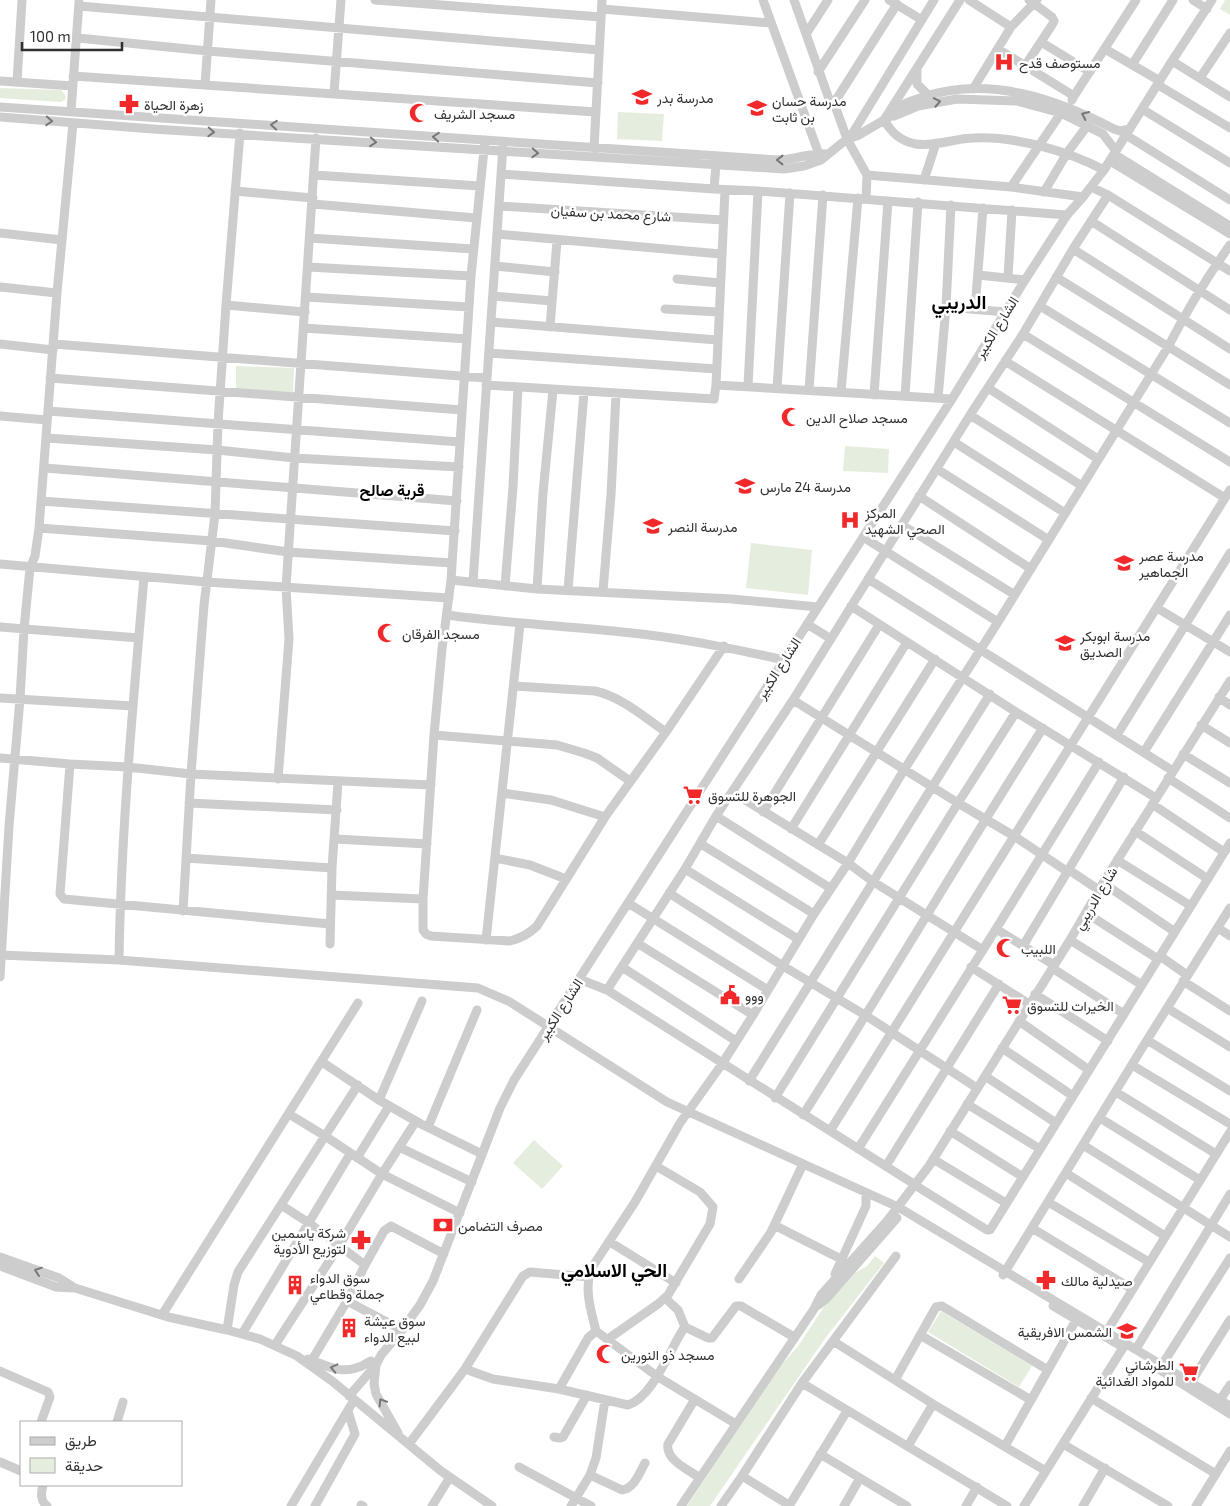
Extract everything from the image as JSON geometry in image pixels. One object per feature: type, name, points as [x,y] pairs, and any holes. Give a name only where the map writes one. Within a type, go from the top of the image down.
[{"type":"street","points":[[17,82],[22,0]]},
{"type":"street","points":[[205,85],[211,0]]},
{"type":"street","points":[[334,93],[341,0]]},
{"type":"street","points":[[375,0],[602,9],[771,23]]},
{"type":"street","points":[[763,0],[822,156]]},
{"type":"street","points":[[794,0],[829,99],[834,104],[848,139],[867,175],[862,199],[841,392]]},
{"type":"street","points":[[806,34],[828,0]]},
{"type":"street","points":[[818,72],[865,0]]},
{"type":"street","points":[[848,139],[934,0]]},
{"type":"street","points":[[960,0],[887,118],[891,132],[902,140],[918,144],[974,138],[1011,141],[1067,153],[1104,170]]},
{"type":"street","points":[[969,0],[1011,27]]},
{"type":"street","points":[[1011,187],[1074,96],[1136,0]]},
{"type":"street","points":[[1132,65],[1173,0]]},
{"type":"street","points":[[1192,0],[1207,9]]},
{"type":"street","name":"الشارع الكبير","points":[[291,1506],[348,1410],[349,1396],[402,1330],[433,1280],[500,1108],[514,1080],[952,399],[1067,215],[1092,187],[1104,170],[1212,0]]},
{"type":"street","points":[[973,89],[1011,27],[1034,1],[1054,20],[1025,66]]},
{"type":"street","points":[[834,104],[893,2],[922,20]]},
{"type":"street","points":[[71,111],[78,38],[79,3],[339,29],[599,50]]},
{"type":"street","points":[[594,148],[602,9]]},
{"type":"street","points":[[78,38],[598,83]]},
{"type":"street","points":[[1200,78],[1228,39]]},
{"type":"street","points":[[1041,42],[1090,72]]},
{"type":"street","points":[[998,49],[1074,96]]},
{"type":"street","points":[[1105,49],[1230,128]]},
{"type":"street","points":[[1172,61],[1230,97]]},
{"type":"street","points":[[917,68],[917,84],[928,95]]},
{"type":"street","points":[[73,76],[596,112]]},
{"type":"street","points":[[0,81],[73,86]]},
{"type":"street","points":[[503,146],[784,169],[804,166],[887,118],[900,107],[928,95],[973,89],[1018,92],[1114,129],[1128,132],[1230,200]]},
{"type":"street","points":[[887,118],[897,116],[918,106],[957,99],[1017,101],[1064,110],[1087,126],[1103,134],[1113,155],[1230,234]]},
{"type":"street","points":[[484,145],[2,107],[2,118],[316,138],[503,146],[594,148],[777,160],[822,156]]},
{"type":"street","points":[[1142,109],[1230,163]]},
{"type":"street","points":[[0,977],[4,825],[15,759],[30,568],[35,556],[45,468],[50,378],[73,123]]},
{"type":"street","points":[[1044,192],[1067,153],[1087,126]]},
{"type":"street","points":[[183,911],[204,605],[215,514],[222,358],[240,133]]},
{"type":"street","points":[[278,779],[288,639],[286,587],[288,552],[316,138]]},
{"type":"street","points":[[924,180],[936,143]]},
{"type":"street","points":[[484,145],[473,249],[450,598],[434,735],[424,899],[423,930],[426,934],[431,936],[510,941],[530,933],[537,926],[630,781],[666,732],[724,646]]},
{"type":"street","points":[[473,582],[503,146]]},
{"type":"street","points":[[1113,155],[1230,226]]},
{"type":"street","points":[[714,189],[716,164]]},
{"type":"street","points":[[501,174],[823,195],[1067,215]]},
{"type":"street","points":[[314,175],[479,186]]},
{"type":"street","points":[[867,175],[1011,187],[1083,197]]},
{"type":"street","points":[[1092,187],[1230,271]]},
{"type":"street","points":[[235,190],[313,201],[476,218]]},
{"type":"street","points":[[0,344],[301,363],[464,376],[518,387],[713,400],[716,385],[725,190]]},
{"type":"street","points":[[748,386],[758,191]]},
{"type":"street","points":[[777,388],[790,193]]},
{"type":"street","points":[[809,390],[823,195]]},
{"type":"street","points":[[607,990],[652,918],[685,870],[716,816],[793,700],[1108,195]]},
{"type":"street","points":[[874,395],[888,201]]},
{"type":"street","points":[[905,396],[918,202]]},
{"type":"street","points":[[938,398],[946,307],[951,205]]},
{"type":"street","name":"شارع محمد بن سفيان","points":[[499,206],[724,220]]},
{"type":"street","points":[[975,309],[982,208]]},
{"type":"street","points":[[1008,277],[1012,210]]},
{"type":"street","points":[[1091,221],[1230,310]]},
{"type":"street","points":[[0,232],[62,240]]},
{"type":"street","points":[[496,234],[721,254]]},
{"type":"street","points":[[310,238],[473,249]]},
{"type":"street","points":[[550,327],[557,240]]},
{"type":"street","points":[[736,1424],[658,1377],[596,1331],[590,1303],[588,1277],[591,1269],[610,1242],[687,1112],[722,1064],[798,939],[848,863],[904,770],[1134,403],[1182,320],[1230,244]]},
{"type":"street","points":[[1073,249],[1230,349]]},
{"type":"street","points":[[494,266],[554,272]]},
{"type":"street","points":[[308,267],[471,276]]},
{"type":"street","points":[[978,275],[1025,280]]},
{"type":"street","points":[[1056,277],[1230,385]]},
{"type":"street","points":[[677,279],[720,283]]},
{"type":"street","points":[[0,287],[57,292]]},
{"type":"street","points":[[493,296],[552,301]]},
{"type":"street","points":[[306,297],[469,307]]},
{"type":"street","points":[[226,305],[305,312]]},
{"type":"street","points":[[1040,306],[1230,422]]},
{"type":"street","points":[[946,307],[1006,312]]},
{"type":"street","points":[[664,309],[718,312]]},
{"type":"street","points":[[491,322],[717,340]]},
{"type":"street","points":[[304,328],[467,339]]},
{"type":"street","points":[[1023,334],[1230,462]]},
{"type":"street","points":[[489,352],[716,369]]},
{"type":"street","points":[[830,1131],[1228,494],[1116,430],[1005,361]]},
{"type":"street","points":[[50,378],[462,410]]},
{"type":"street","points":[[716,385],[952,399]]},
{"type":"street","points":[[505,586],[513,487],[518,387]]},
{"type":"street","points":[[988,388],[1098,459]]},
{"type":"street","points":[[537,589],[543,493],[553,390]]},
{"type":"street","points":[[568,590],[584,392]]},
{"type":"street","points":[[603,591],[611,495],[616,394]]},
{"type":"street","points":[[970,415],[1082,486]]},
{"type":"street","points":[[0,416],[48,416],[218,424],[460,442]]},
{"type":"street","points":[[46,438],[217,450],[294,458],[459,467]]},
{"type":"street","points":[[954,442],[1065,513]]},
{"type":"street","points":[[45,468],[457,502]]},
{"type":"street","points":[[936,469],[1049,540]]},
{"type":"street","points":[[919,496],[1031,569]]},
{"type":"street","points":[[41,501],[455,532]]},
{"type":"street","points":[[902,526],[1015,595]]},
{"type":"street","points":[[39,528],[212,541],[288,552],[452,563]]},
{"type":"street","points":[[863,537],[998,622]]},
{"type":"street","points":[[1117,735],[1230,553]]},
{"type":"street","points":[[0,564],[207,582],[450,598]]},
{"type":"street","points":[[119,960],[120,905],[128,767],[144,577]]},
{"type":"street","points":[[868,579],[1144,752],[1230,818]]},
{"type":"street","points":[[451,580],[537,589],[732,599],[818,607]]},
{"type":"street","points":[[579,979],[607,990],[775,1098],[987,1230],[990,1230],[1208,878],[1228,849],[1154,801],[1124,777],[1016,712],[851,606]]},
{"type":"street","points":[[1157,608],[1230,652]]},
{"type":"street","points":[[447,615],[520,624],[622,632],[724,646],[784,660]]},
{"type":"street","points":[[1144,752],[1230,615]]},
{"type":"street","points":[[486,940],[520,624]]},
{"type":"street","points":[[807,624],[831,639]]},
{"type":"street","points":[[763,812],[879,625]]},
{"type":"street","points":[[0,627],[139,638]]},
{"type":"street","points":[[791,829],[907,642]]},
{"type":"street","points":[[818,846],[935,659]]},
{"type":"street","name":"شارع الدريبي","points":[[897,1210],[931,1163],[1070,940],[1117,860],[1230,681]]},
{"type":"street","points":[[514,686],[595,691],[608,694],[666,732]]},
{"type":"street","points":[[748,1081],[990,694]]},
{"type":"street","points":[[0,698],[133,706]]},
{"type":"street","points":[[1219,698],[1230,705]]},
{"type":"street","points":[[793,700],[1042,855],[1101,887],[1175,932]]},
{"type":"street","points":[[775,1098],[1016,712]]},
{"type":"street","points":[[1201,725],[1230,743]]},
{"type":"street","points":[[803,1115],[985,818],[1043,728]]},
{"type":"street","points":[[434,735],[545,743],[571,748],[597,758],[630,781]]},
{"type":"street","points":[[1183,754],[1230,783]]},
{"type":"street","points":[[0,758],[128,767],[191,774],[431,785]]},
{"type":"street","points":[[858,1149],[1099,762]]},
{"type":"street","points":[[70,764],[60,894],[64,899],[330,924]]},
{"type":"street","points":[[1023,946],[1124,777]]},
{"type":"street","points":[[330,944],[332,868],[338,782]]},
{"type":"street","points":[[732,792],[848,863],[872,881],[982,950]]},
{"type":"street","points":[[502,793],[551,800],[606,817]]},
{"type":"street","points":[[189,803],[337,810]]},
{"type":"street","points":[[716,816],[830,888]]},
{"type":"street","points":[[1135,832],[1208,878]]},
{"type":"street","points":[[335,839],[427,844]]},
{"type":"street","points":[[700,844],[814,914]]},
{"type":"street","points":[[186,858],[332,868]]},
{"type":"street","points":[[495,858],[530,865],[566,879]]},
{"type":"street","points":[[1117,860],[1191,906]]},
{"type":"street","points":[[685,870],[798,939]]},
{"type":"street","points":[[669,893],[783,966],[865,1015],[977,1088]]},
{"type":"street","points":[[331,894],[424,899]]},
{"type":"street","points":[[628,903],[768,990]]},
{"type":"street","points":[[1004,1274],[1185,978],[1230,908]]},
{"type":"street","points":[[1086,913],[1159,958],[1230,1010]]},
{"type":"street","points":[[1218,928],[1230,936]]},
{"type":"street","points":[[996,929],[1124,1014]]},
{"type":"street","points":[[1070,940],[1142,985]]},
{"type":"street","points":[[637,942],[753,1015]]},
{"type":"street","points":[[0,955],[119,960],[478,988],[502,998],[641,1086],[687,1112],[804,1164],[897,1210],[1076,1320],[1136,1349],[1230,1406]]},
{"type":"street","points":[[622,967],[736,1041]]},
{"type":"street","points":[[971,967],[1029,1004]]},
{"type":"street","points":[[886,1166],[999,984]]},
{"type":"street","points":[[1035,994],[1108,1041]]},
{"type":"street","points":[[379,1100],[422,1001]]},
{"type":"street","points":[[162,1315],[358,1003]]},
{"type":"street","points":[[1167,1008],[1230,1047]]},
{"type":"street","points":[[428,1127],[477,1010]]},
{"type":"street","points":[[1019,1021],[1089,1070]]},
{"type":"street","points":[[1147,1040],[1230,1091]]},
{"type":"street","points":[[1002,1048],[1073,1096]]},
{"type":"street","points":[[322,1062],[389,1106],[482,1154]]},
{"type":"street","points":[[1132,1065],[1230,1124]]},
{"type":"street","points":[[985,1076],[1056,1124]]},
{"type":"street","points":[[227,1330],[236,1276],[358,1085]]},
{"type":"street","points":[[1116,1092],[1216,1154]]},
{"type":"street","points":[[967,1104],[1040,1149]]},
{"type":"street","points":[[242,1334],[309,1223],[389,1106]]},
{"type":"street","points":[[289,1114],[382,1174],[460,1213]]},
{"type":"street","points":[[1100,1118],[1200,1180]]},
{"type":"street","points":[[275,1346],[340,1246],[382,1174],[416,1121]]},
{"type":"street","points":[[950,1131],[1023,1177]]},
{"type":"street","points":[[1107,1331],[1230,1132]]},
{"type":"street","points":[[1083,1146],[1230,1237]]},
{"type":"street","points":[[399,1147],[472,1182]]},
{"type":"street","points":[[931,1163],[1006,1203]]},
{"type":"street","points":[[739,1279],[774,1225],[804,1164]]},
{"type":"street","points":[[608,1339],[665,1298],[710,1224],[713,1207],[700,1192],[656,1166]]},
{"type":"street","points":[[1066,1173],[1165,1236]]},
{"type":"street","points":[[831,1284],[866,1206],[866,1193]]},
{"type":"street","points":[[1136,1349],[1230,1194]]},
{"type":"street","points":[[1048,1202],[1149,1262]]},
{"type":"street","points":[[280,1205],[309,1223],[365,1265]]},
{"type":"street","points":[[681,1506],[821,1295],[897,1210]]},
{"type":"street","points":[[814,1308],[826,1300],[897,1210]]},
{"type":"street","points":[[774,1225],[842,1260]]},
{"type":"street","points":[[312,1360],[347,1301],[384,1231],[391,1226],[444,1254]]},
{"type":"street","points":[[1032,1228],[1132,1289]]},
{"type":"street","points":[[610,1242],[676,1282]]},
{"type":"street","points":[[721,1506],[802,1383],[896,1256]]},
{"type":"street","points":[[0,1257],[59,1278],[75,1288]]},
{"type":"street","points":[[1162,1365],[1230,1258]]},
{"type":"street","points":[[0,1266],[56,1287],[75,1288],[162,1315],[242,1334],[328,1367],[342,1370],[355,1369],[374,1363],[376,1394],[401,1437]]},
{"type":"street","points":[[410,1444],[465,1369],[523,1276],[530,1272],[588,1277]]},
{"type":"street","points":[[1004,1274],[1107,1331],[1125,1345],[1230,1414]]},
{"type":"street","points":[[665,1298],[678,1310],[685,1327],[712,1338],[736,1306],[741,1306],[794,1337]]},
{"type":"street","points":[[347,1301],[402,1330]]},
{"type":"street","points":[[895,1380],[936,1307],[942,1306],[1048,1370]]},
{"type":"street","points":[[1005,1446],[1076,1320]]},
{"type":"street","points":[[1191,1382],[1230,1320]]},
{"type":"street","points":[[465,1369],[492,1379],[559,1389],[628,1405],[634,1403],[658,1377],[685,1327]]},
{"type":"street","points":[[559,1389],[588,1338],[596,1331]]},
{"type":"street","points":[[920,1335],[1031,1400]]},
{"type":"street","points":[[833,1341],[933,1404],[1046,1471]]},
{"type":"street","points":[[1024,1506],[1125,1345]]},
{"type":"street","points":[[296,1356],[450,1477],[492,1506]]},
{"type":"street","points":[[0,1371],[48,1392],[50,1397],[41,1421]]},
{"type":"street","points":[[802,1383],[1008,1506]]},
{"type":"street","points":[[1220,1400],[1230,1385]]},
{"type":"street","points":[[554,1437],[563,1437],[586,1396]]},
{"type":"street","points":[[1091,1398],[1216,1474]]},
{"type":"street","points":[[695,1399],[668,1444],[668,1448],[674,1460],[700,1478]]},
{"type":"street","points":[[572,1506],[590,1475],[596,1458],[605,1400]]},
{"type":"street","points":[[117,1421],[122,1402]]},
{"type":"street","points":[[908,1446],[933,1404]]},
{"type":"street","points":[[315,1506],[355,1434],[348,1410]]},
{"type":"street","points":[[742,1476],[789,1506],[846,1411]]},
{"type":"street","points":[[1063,1444],[1168,1506]]},
{"type":"street","points":[[1196,1506],[1230,1451]]},
{"type":"street","points":[[820,1454],[907,1506]]},
{"type":"street","points":[[0,1462],[20,1471]]},
{"type":"street","points":[[590,1475],[622,1490],[626,1490],[633,1484],[645,1463]]},
{"type":"street","points":[[519,1467],[591,1506]]},
{"type":"street","points":[[1083,1506],[1106,1468]]},
{"type":"street","points":[[432,1506],[450,1477]]},
{"type":"street","points":[[844,1506],[860,1478]]},
{"type":"street","points":[[966,1506],[977,1487]]},
{"type":"street","points":[[34,1506],[42,1489]]},
{"type":"street","points":[[42,1489],[42,1500],[47,1506]]},
{"type":"green space","points":[[1225,0],[1230,0],[1230,15],[1220,9]]},
{"type":"green space","points":[[0,88],[61,90],[66,96],[65,100],[60,102],[0,98]]},
{"type":"green space","points":[[618,112],[664,114],[662,141],[617,139]]},
{"type":"green space","points":[[236,366],[294,368],[293,394],[236,392]]},
{"type":"green space","points":[[845,446],[889,449],[888,473],[843,471]]},
{"type":"green space","points":[[751,543],[812,550],[808,595],[746,588]]},
{"type":"green space","points":[[534,1140],[563,1166],[542,1189],[513,1163]]},
{"type":"green space","points":[[875,1256],[884,1263],[826,1337],[710,1506],[687,1506],[782,1364],[799,1345],[825,1305],[855,1273],[867,1266]]},
{"type":"green space","points":[[941,1311],[1032,1366],[1019,1387],[928,1332]]},
{"type":"place","name":"مستوصف قدح","points":[[1004,62]]},
{"type":"place","name":"مدرسة بدر","points":[[642,97]]},
{"type":"place","name":"زهرة الحياة","points":[[129,104]]},
{"type":"place","name":"مدرسة حسان بن ثابت","points":[[757,108]]},
{"type":"place","name":"مسجد الشريف","points":[[419,113]]},
{"type":"place","name":"مسجد صلاح الدين","points":[[791,417]]},
{"type":"place","name":"مدرسة 24 مارس","points":[[745,486]]},
{"type":"place","name":"المركز الصحي الشهيد","points":[[850,520]]},
{"type":"place","name":"مدرسة النصر","points":[[653,526]]},
{"type":"place","name":"مدرسة عصر الجماهير","points":[[1124,563]]},
{"type":"place","name":"مسجد الفرقان","points":[[387,633]]},
{"type":"place","name":"مدرسة ابوبكر الصديق","points":[[1065,643]]},
{"type":"place","name":"الجوهرة للتسوق","points":[[693,795]]},
{"type":"place","name":"اللبيب","points":[[1006,948]]},
{"type":"place","name":"ووو","points":[[730,995]]},
{"type":"place","name":"الخيرات للتسوق","points":[[1012,1005]]},
{"type":"place","name":"مصرف التضامن","points":[[443,1225]]},
{"type":"place","name":"شركة ياسمين لتوزيع الأدوية","points":[[361,1240]]},
{"type":"place","name":"صيدلية مالك","points":[[1046,1280]]},
{"type":"place","name":"سوق الدواء جملة وقطاعي","points":[[295,1285]]},
{"type":"place","name":"سوق عيشة لبيع الدواء","points":[[349,1328]]},
{"type":"place","name":"الشمس الافريقية","points":[[1127,1331]]},
{"type":"place","name":"مسجد ذو النورين","points":[[606,1354]]},
{"type":"place","name":"الطرشاني للمواد الغدائية","points":[[1189,1372]]},
{"type":"district","name":"الدريبي","points":[[959,301]]},
{"type":"district","name":"قرية صالح","points":[[392,489]]},
{"type":"district","name":"الحي الاسلامي","points":[[614,1269]]}]
